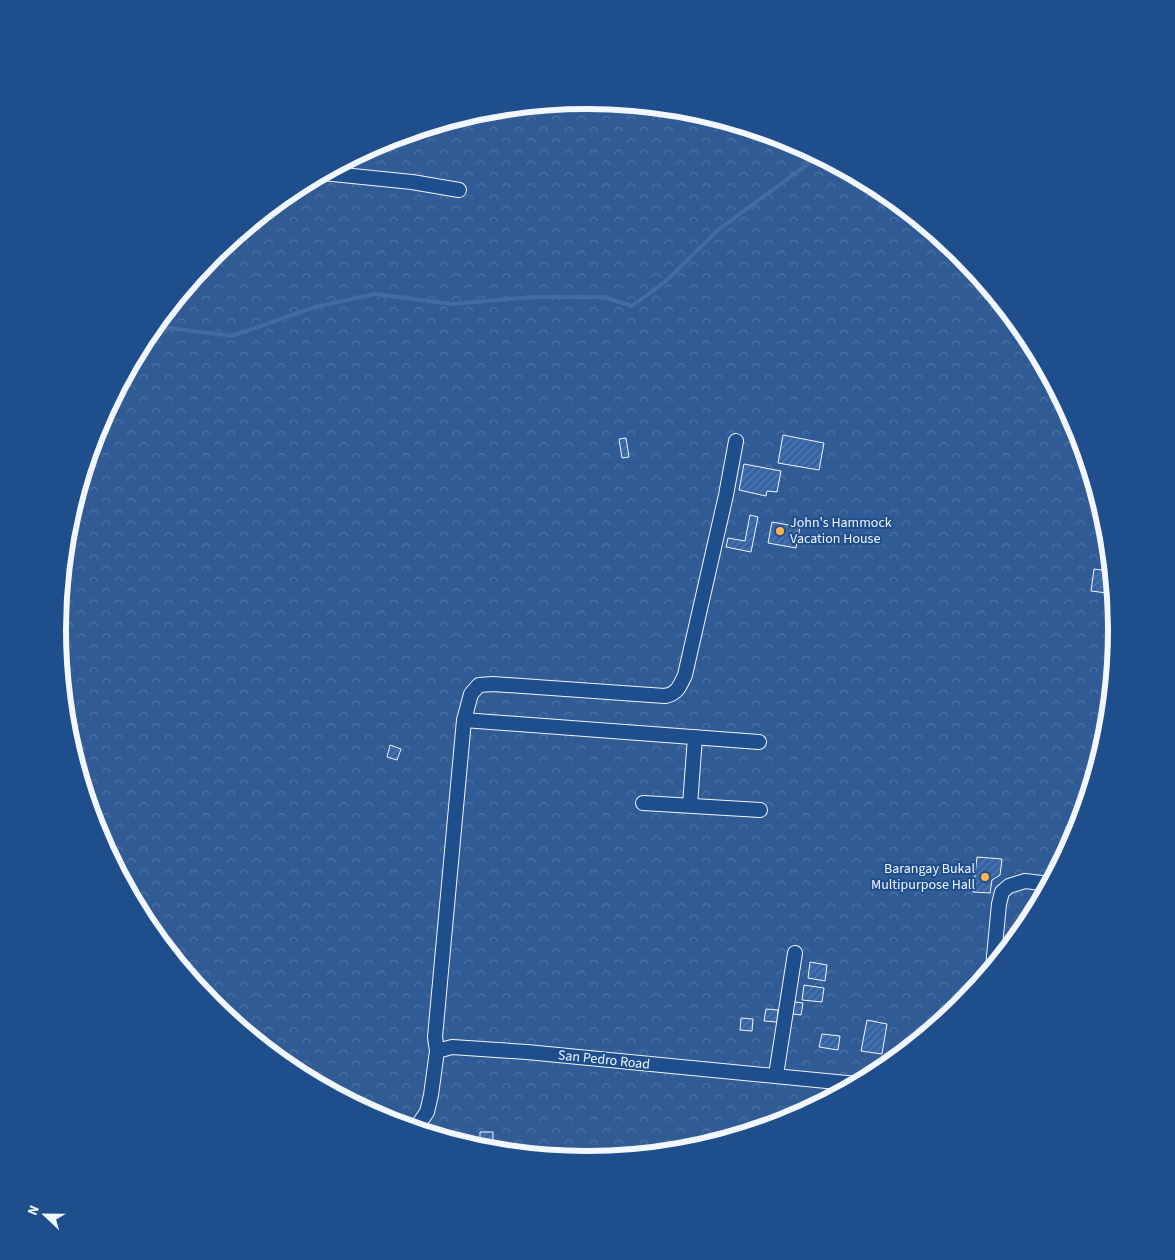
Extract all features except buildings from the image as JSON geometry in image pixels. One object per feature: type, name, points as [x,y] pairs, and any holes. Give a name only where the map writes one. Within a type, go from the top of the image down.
[{"type":"street","points":[[336,174],[412,182],[459,190]]},
{"type":"street","points":[[419,1124],[427,1112],[437,1051],[435,1037],[464,720],[471,694],[479,685],[493,684],[672,695],[679,688],[687,666],[736,441]]},
{"type":"street","points":[[464,720],[759,742]]},
{"type":"street","points":[[690,805],[695,737]]},
{"type":"street","points":[[643,803],[760,810]]},
{"type":"street","points":[[994,955],[1002,892],[1009,886],[1024,882],[1043,883]]},
{"type":"street","points":[[776,1075],[795,953]]},
{"type":"street","name":"San Pedro Road","points":[[437,1051],[452,1047],[527,1052],[845,1083]]},
{"type":"green space","points":[[588,109],[656,113],[689,119],[755,136],[787,148],[848,179],[905,216],[931,238],[956,261],[1001,313],[1021,340],[1055,399],[1081,462],[1091,495],[1099,528],[1108,596],[1108,664],[1104,698],[1099,732],[1081,798],[1055,861],[1039,891],[1021,920],[979,974],[956,999],[905,1044],[848,1081],[818,1097],[787,1112],[755,1124],[722,1133],[656,1147],[622,1150],[553,1150],[519,1147],[486,1141],[420,1124],[388,1112],[327,1081],[270,1044],[244,1022],[219,999],[174,947],[154,920],[120,861],[94,798],[84,765],[76,732],[67,664],[67,596],[71,562],[76,528],[94,462],[120,399],[136,369],[154,340],[196,286],[219,261],[270,216],[327,179],[357,163],[388,148],[420,136],[453,127],[519,113],[553,110]]},
{"type":"waterway","points":[[164,327],[232,336],[315,307],[375,294],[452,304],[534,297],[604,297],[632,306],[667,280],[718,230],[813,161]]},
{"type":"place","name":"John's Hammock Vacation House","points":[[780,531]]},
{"type":"place","name":"Barangay Bukal Multipurpose Hall","points":[[985,877]]}]
